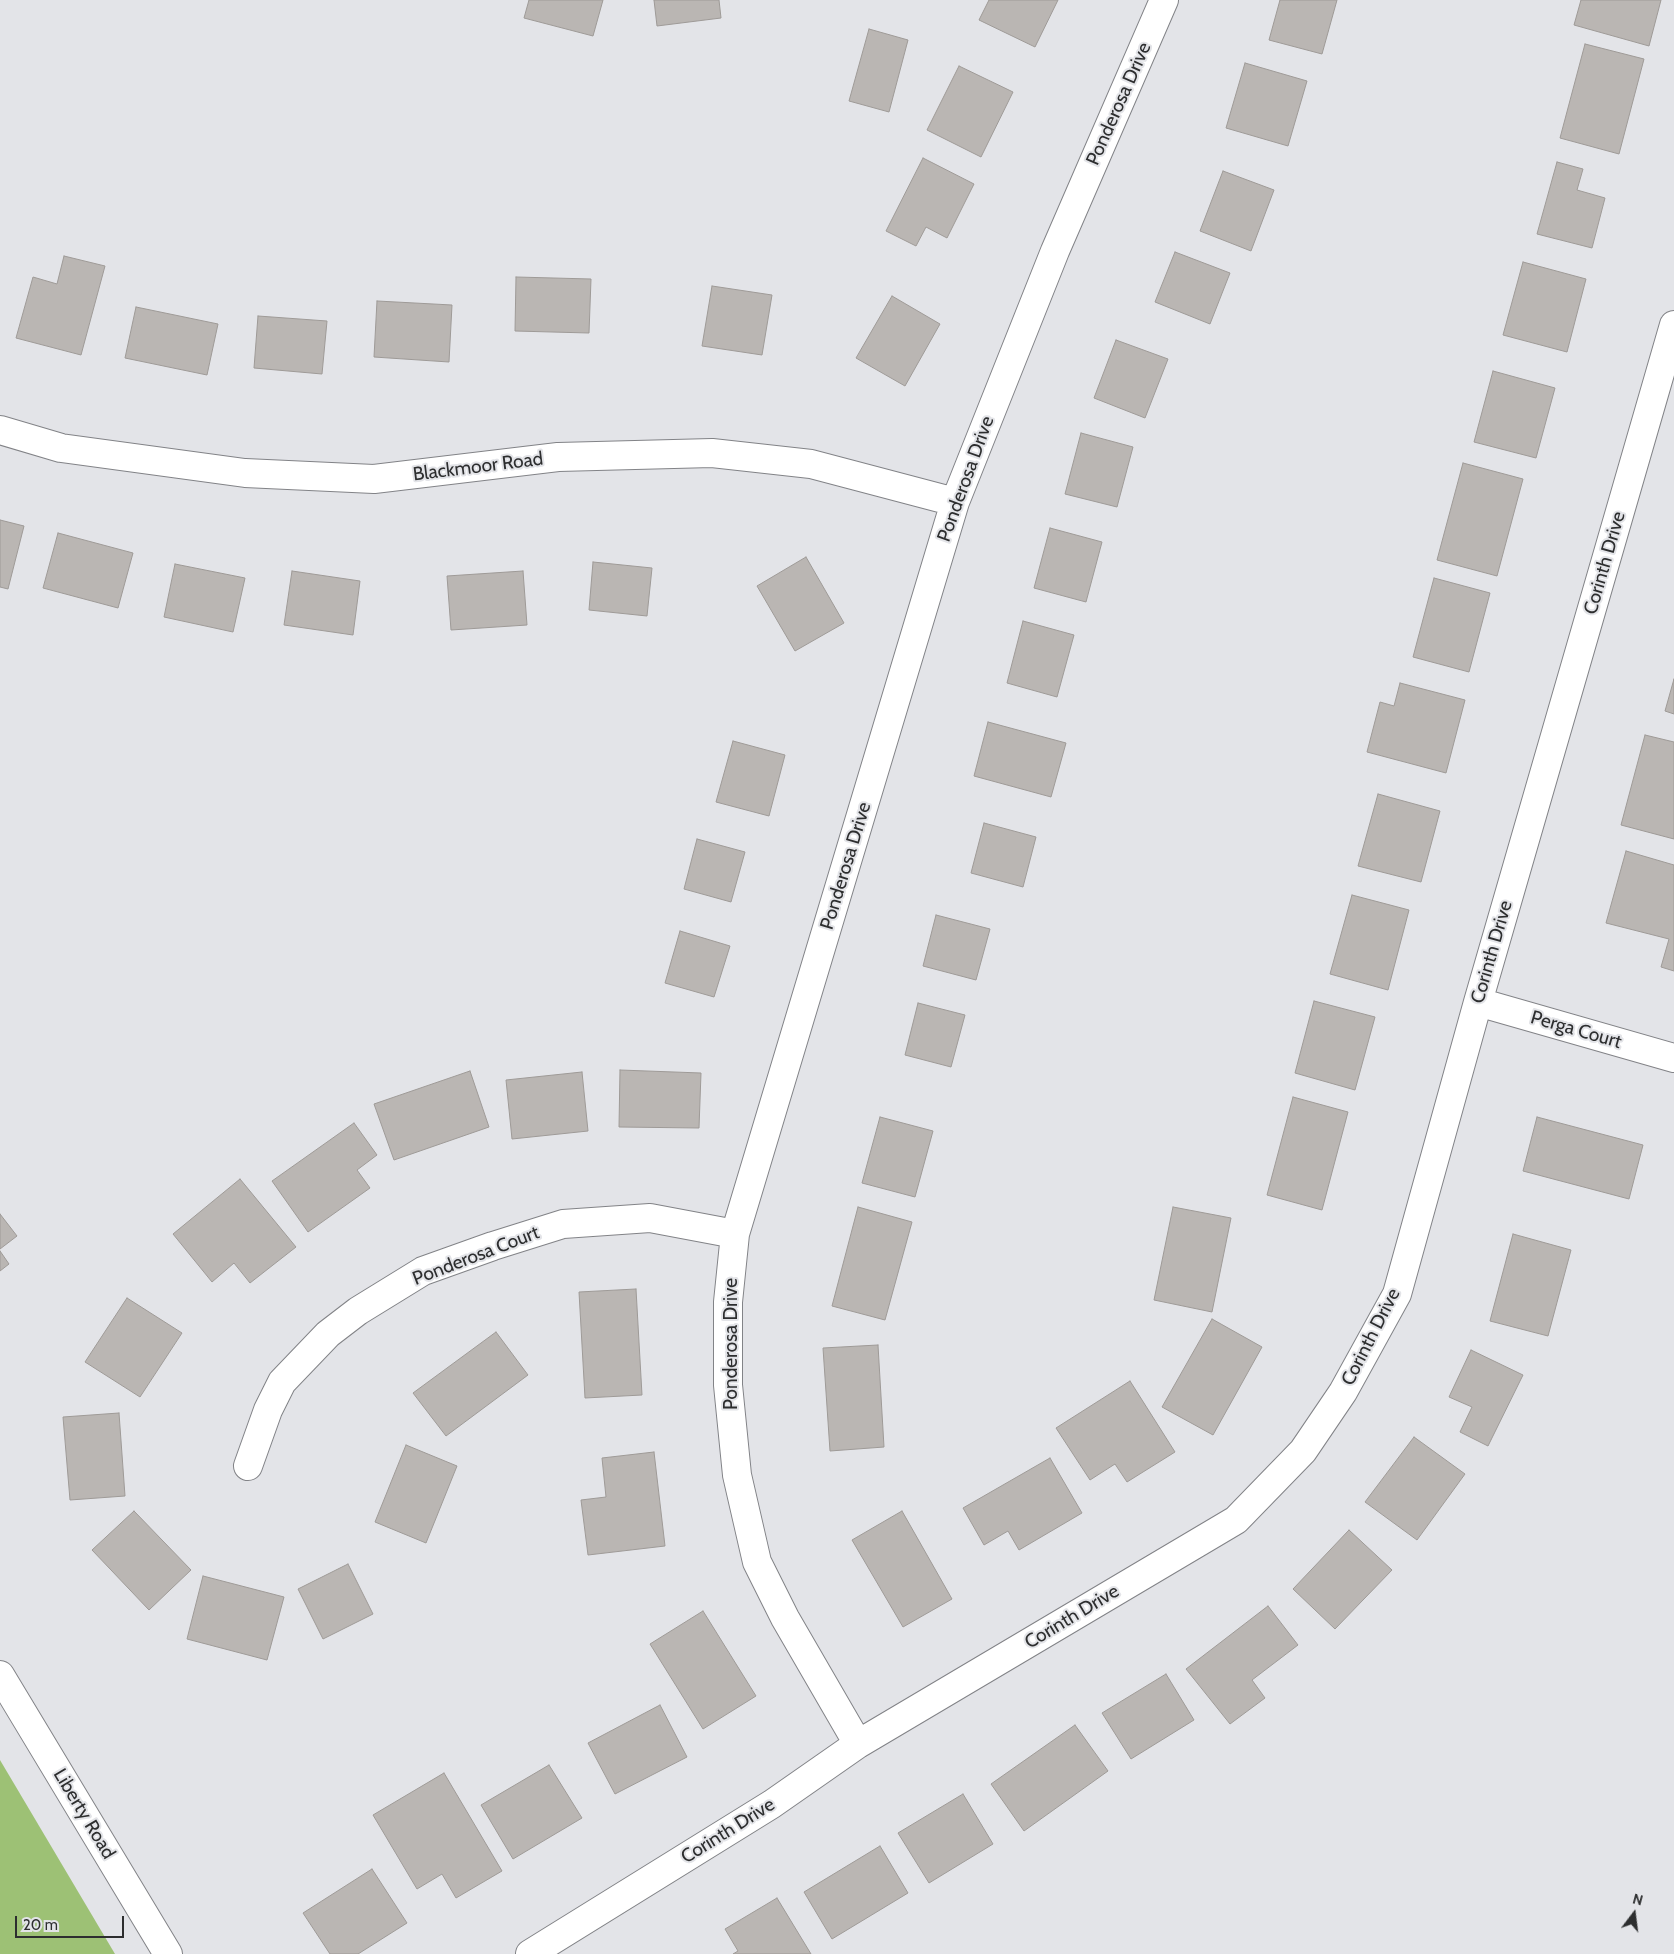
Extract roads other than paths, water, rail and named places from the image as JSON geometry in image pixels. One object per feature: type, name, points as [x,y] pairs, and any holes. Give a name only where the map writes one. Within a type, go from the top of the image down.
[{"type":"street","name":"Ponderosa Drive","points":[[858,1744],[785,1618],[757,1562],[737,1476],[728,1385],[728,1302],[735,1234],[955,502],[1055,252],[1164,0]]},
{"type":"street","name":"Corinth Drive","points":[[530,1954],[772,1804],[858,1744],[1236,1520],[1302,1451],[1343,1392],[1396,1294],[1478,1002],[1674,325]]},
{"type":"street","name":"Blackmoor Road","points":[[0,430],[61,448],[245,473],[374,478],[558,457],[712,453],[811,464],[955,502]]},
{"type":"street","name":"Perga Court","points":[[1478,1002],[1674,1058]]},
{"type":"street","name":"Ponderosa Court","points":[[248,1466],[268,1410],[282,1382],[328,1334],[358,1311],[423,1271],[563,1224],[650,1218],[735,1234]]},
{"type":"street","name":"Liberty Road","points":[[0,1675],[168,1954]]}]
